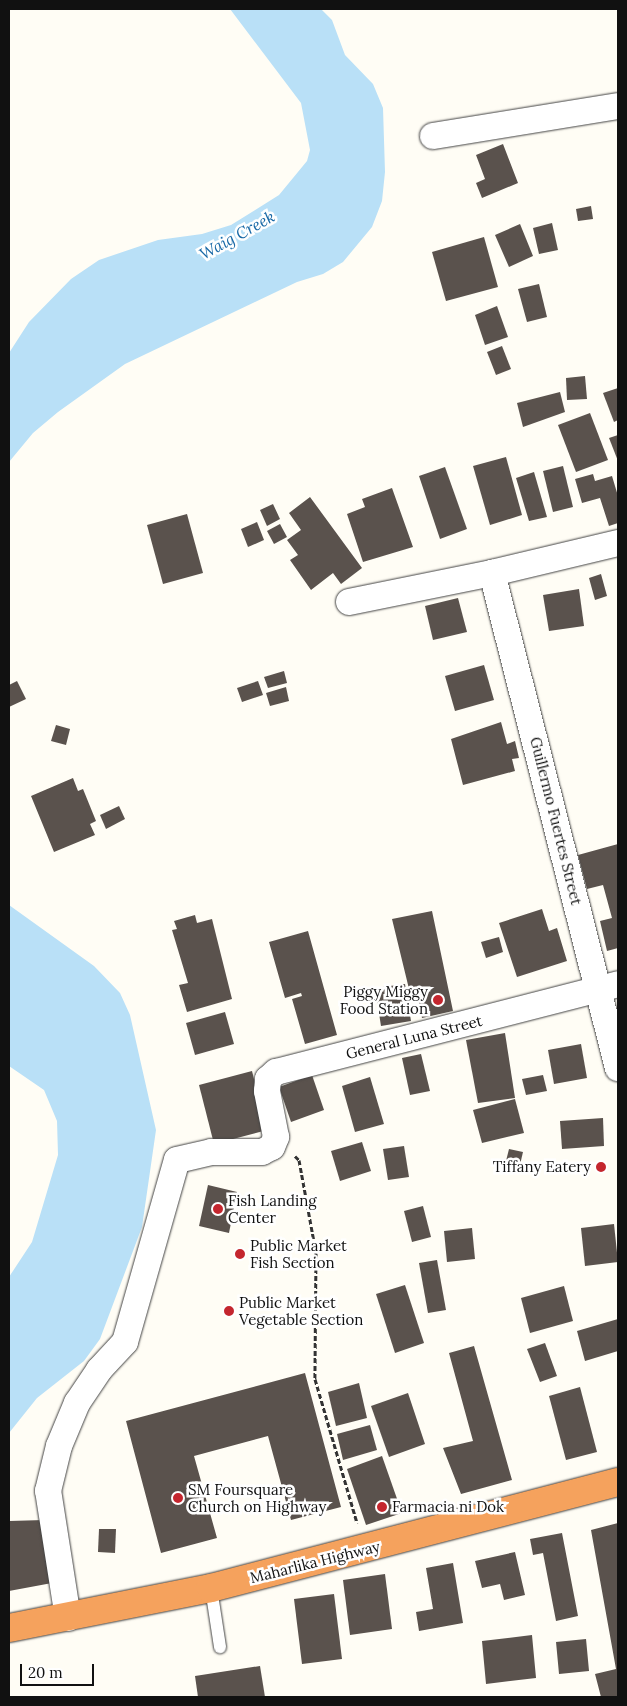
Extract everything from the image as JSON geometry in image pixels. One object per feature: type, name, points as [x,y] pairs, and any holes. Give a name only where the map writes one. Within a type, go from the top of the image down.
[{"type":"highway","name":"Maharlika Highway","points":[[9,1628],[68,1618],[211,1588],[365,1550],[618,1482]]},
{"type":"street","points":[[433,136],[618,106]]},
{"type":"street","points":[[349,602],[492,573],[618,543]]},
{"type":"street","name":"Guillermo Fuertes Street","points":[[492,573],[609,987],[618,1068]]},
{"type":"street","name":"General Luna Street","points":[[276,1137],[268,1091],[268,1079],[276,1072],[609,987]]},
{"type":"street","points":[[68,1618],[48,1491],[59,1446],[77,1403],[99,1370],[125,1342],[177,1160],[211,1152],[262,1152],[272,1147],[276,1137]]},
{"type":"lane","points":[[211,1588],[220,1647]]},
{"type":"path","points":[[276,1137],[299,1160],[316,1253],[315,1378],[365,1550]]},
{"type":"water","name":"Waig Creek","points":[[230,9],[321,9],[332,20],[345,55],[373,84],[383,108],[385,172],[382,201],[372,227],[343,262],[323,274],[297,282],[125,364],[58,412],[33,433],[9,462],[9,353],[29,322],[71,279],[99,260],[158,240],[202,234],[231,225],[279,195],[307,161],[310,150],[301,103]]},
{"type":"water","points":[[9,905],[94,966],[120,993],[130,1015],[156,1130],[142,1227],[100,1339],[84,1361],[37,1398],[9,1433],[9,1277],[32,1242],[58,1155],[57,1121],[44,1090],[9,1066]]},
{"type":"building","points":[[503,144],[518,183],[482,198],[476,183],[485,179],[476,155]]},
{"type":"building","points":[[591,206],[593,219],[578,221],[576,209]]},
{"type":"building","points":[[552,223],[558,250],[539,254],[533,228]]},
{"type":"building","points":[[520,224],[533,256],[509,267],[495,235]]},
{"type":"building","points":[[484,237],[498,287],[446,301],[432,252]]},
{"type":"building","points":[[539,284],[547,317],[527,322],[518,289]]},
{"type":"building","points":[[497,306],[508,337],[485,345],[475,315]]},
{"type":"building","points":[[502,346],[511,369],[496,375],[487,352]]},
{"type":"building","points":[[585,376],[587,399],[567,400],[566,378]]},
{"type":"building","points":[[618,388],[618,420],[614,422],[603,393]]},
{"type":"building","points":[[560,392],[565,412],[523,427],[517,403]]},
{"type":"building","points":[[590,413],[608,460],[576,472],[558,425]]},
{"type":"building","points":[[618,435],[618,461],[609,438]]},
{"type":"building","points":[[506,457],[522,515],[490,525],[473,466]]},
{"type":"building","points":[[563,466],[573,507],[553,512],[543,471]]},
{"type":"building","points":[[445,467],[467,529],[440,539],[419,476]]},
{"type":"building","points":[[534,472],[547,517],[529,521],[516,478]]},
{"type":"building","points":[[593,474],[595,481],[612,476],[618,496],[618,523],[609,526],[600,498],[582,503],[575,479]]},
{"type":"building","points":[[392,488],[413,547],[363,562],[347,514],[365,507],[362,499]]},
{"type":"building","points":[[310,497],[362,568],[341,584],[333,573],[311,590],[290,560],[298,555],[287,540],[301,530],[289,513]]},
{"type":"building","points":[[273,504],[280,519],[267,526],[260,510]]},
{"type":"building","points":[[187,514],[203,573],[163,584],[147,525]]},
{"type":"building","points":[[257,522],[264,540],[248,547],[241,529]]},
{"type":"building","points":[[280,524],[287,537],[274,544],[267,531]]},
{"type":"building","points":[[601,574],[607,596],[595,600],[589,578]]},
{"type":"building","points":[[579,589],[584,626],[549,631],[543,595]]},
{"type":"building","points":[[458,598],[467,632],[433,640],[425,606]]},
{"type":"building","points":[[484,665],[494,700],[455,711],[445,676]]},
{"type":"building","points":[[284,671],[287,683],[268,688],[264,677]]},
{"type":"building","points":[[17,681],[26,699],[9,707],[9,685]]},
{"type":"building","points":[[258,681],[263,695],[242,702],[237,688]]},
{"type":"building","points":[[286,687],[289,701],[270,706],[266,693]]},
{"type":"building","points":[[501,722],[507,744],[515,741],[519,758],[512,759],[515,771],[463,785],[451,739]]},
{"type":"building","points":[[56,725],[70,729],[66,745],[51,741]]},
{"type":"building","points":[[73,778],[78,791],[83,789],[96,821],[90,824],[95,835],[54,852],[31,796]]},
{"type":"building","points":[[119,806],[125,819],[106,829],[100,815]]},
{"type":"building","points":[[618,844],[618,948],[607,951],[600,921],[612,918],[603,885],[587,889],[578,855]]},
{"type":"building","points":[[542,909],[549,931],[557,928],[567,961],[517,977],[499,923]]},
{"type":"building","points":[[432,911],[453,1011],[422,1018],[416,988],[409,989],[392,919]]},
{"type":"building","points":[[195,915],[197,923],[212,919],[232,999],[187,1012],[179,985],[188,983],[172,930],[177,929],[174,921]]},
{"type":"building","points":[[308,931],[337,1035],[305,1044],[292,999],[302,996],[301,993],[285,998],[269,942]]},
{"type":"building","points":[[499,937],[503,952],[486,958],[481,942]]},
{"type":"building","points":[[405,984],[411,1021],[381,1026],[375,988]]},
{"type":"building","points":[[225,1012],[234,1044],[195,1055],[186,1023]]},
{"type":"building","points":[[505,1033],[515,1098],[478,1103],[466,1040]]},
{"type":"building","points":[[581,1044],[587,1078],[554,1084],[548,1050]]},
{"type":"building","points":[[421,1054],[430,1091],[410,1095],[402,1058]]},
{"type":"building","points":[[252,1071],[267,1130],[214,1144],[199,1085]]},
{"type":"building","points":[[312,1075],[324,1110],[291,1122],[279,1087]]},
{"type":"building","points":[[543,1075],[547,1091],[526,1095],[522,1079]]},
{"type":"building","points":[[370,1077],[384,1124],[355,1132],[342,1086]]},
{"type":"building","points":[[515,1099],[524,1133],[482,1143],[473,1110]]},
{"type":"building","points":[[603,1118],[604,1146],[562,1149],[560,1121]]},
{"type":"building","points":[[362,1142],[371,1171],[340,1181],[331,1151]]},
{"type":"building","points":[[404,1146],[409,1177],[388,1180],[383,1149]]},
{"type":"building","points":[[509,1149],[523,1152],[519,1169],[505,1165]]},
{"type":"building","name":"Fish Landing Center","points":[[208,1185],[237,1192],[229,1233],[199,1226]]},
{"type":"building","points":[[423,1206],[431,1237],[412,1242],[404,1211]]},
{"type":"building","points":[[614,1224],[618,1262],[585,1266],[581,1228]]},
{"type":"building","points":[[472,1228],[475,1259],[447,1262],[444,1231]]},
{"type":"building","points":[[437,1260],[446,1310],[428,1313],[419,1263]]},
{"type":"building","points":[[405,1285],[424,1343],[395,1353],[376,1294]]},
{"type":"building","points":[[564,1286],[573,1321],[530,1333],[521,1298]]},
{"type":"building","points":[[618,1319],[618,1351],[585,1361],[577,1331]]},
{"type":"building","points":[[545,1343],[557,1376],[540,1382],[527,1349]]},
{"type":"building","points":[[474,1346],[512,1480],[461,1494],[443,1448],[473,1441],[449,1353]]},
{"type":"building","points":[[305,1373],[341,1507],[291,1520],[268,1436],[194,1456],[217,1538],[161,1553],[126,1421]]},
{"type":"building","points":[[359,1383],[367,1418],[336,1426],[328,1392]]},
{"type":"building","points":[[580,1387],[597,1452],[566,1460],[549,1396]]},
{"type":"building","points":[[408,1393],[425,1444],[389,1457],[371,1406]]},
{"type":"building","points":[[370,1425],[377,1450],[343,1460],[337,1434]]},
{"type":"building","points":[[382,1456],[402,1513],[366,1525],[347,1469]]},
{"type":"building","points":[[44,1520],[52,1583],[9,1591],[9,1521]]},
{"type":"building","points":[[618,1523],[618,1697],[601,1697],[595,1674],[616,1669],[591,1530]]},
{"type":"building","points":[[99,1529],[116,1529],[115,1553],[98,1552]]},
{"type":"building","points":[[562,1533],[578,1616],[556,1621],[543,1553],[533,1555],[530,1539]]},
{"type":"building","points":[[515,1552],[525,1595],[504,1600],[500,1584],[482,1588],[475,1561]]},
{"type":"building","points":[[453,1563],[463,1623],[419,1631],[416,1612],[433,1609],[426,1568]]},
{"type":"building","points":[[385,1574],[392,1629],[350,1635],[343,1580]]},
{"type":"building","points":[[334,1594],[342,1659],[302,1664],[294,1599]]},
{"type":"building","points":[[532,1635],[536,1678],[486,1684],[482,1641]]},
{"type":"building","points":[[586,1639],[589,1671],[559,1674],[556,1642]]},
{"type":"building","points":[[260,1666],[265,1697],[198,1697],[195,1676]]},
{"type":"place","name":"Piggy Miggy Food Station","points":[[438,1000]]},
{"type":"place","name":"Tiffany Eatery","points":[[601,1167]]},
{"type":"place","name":"Fish Landing Center","points":[[218,1209]]},
{"type":"place","name":"Public Market Fish Section","points":[[240,1254]]},
{"type":"place","name":"Public Market Vegetable Section","points":[[229,1311]]},
{"type":"place","name":"SM Foursquare Church on Highway","points":[[178,1498]]},
{"type":"place","name":"Farmacia ni Dok","points":[[382,1507]]}]
